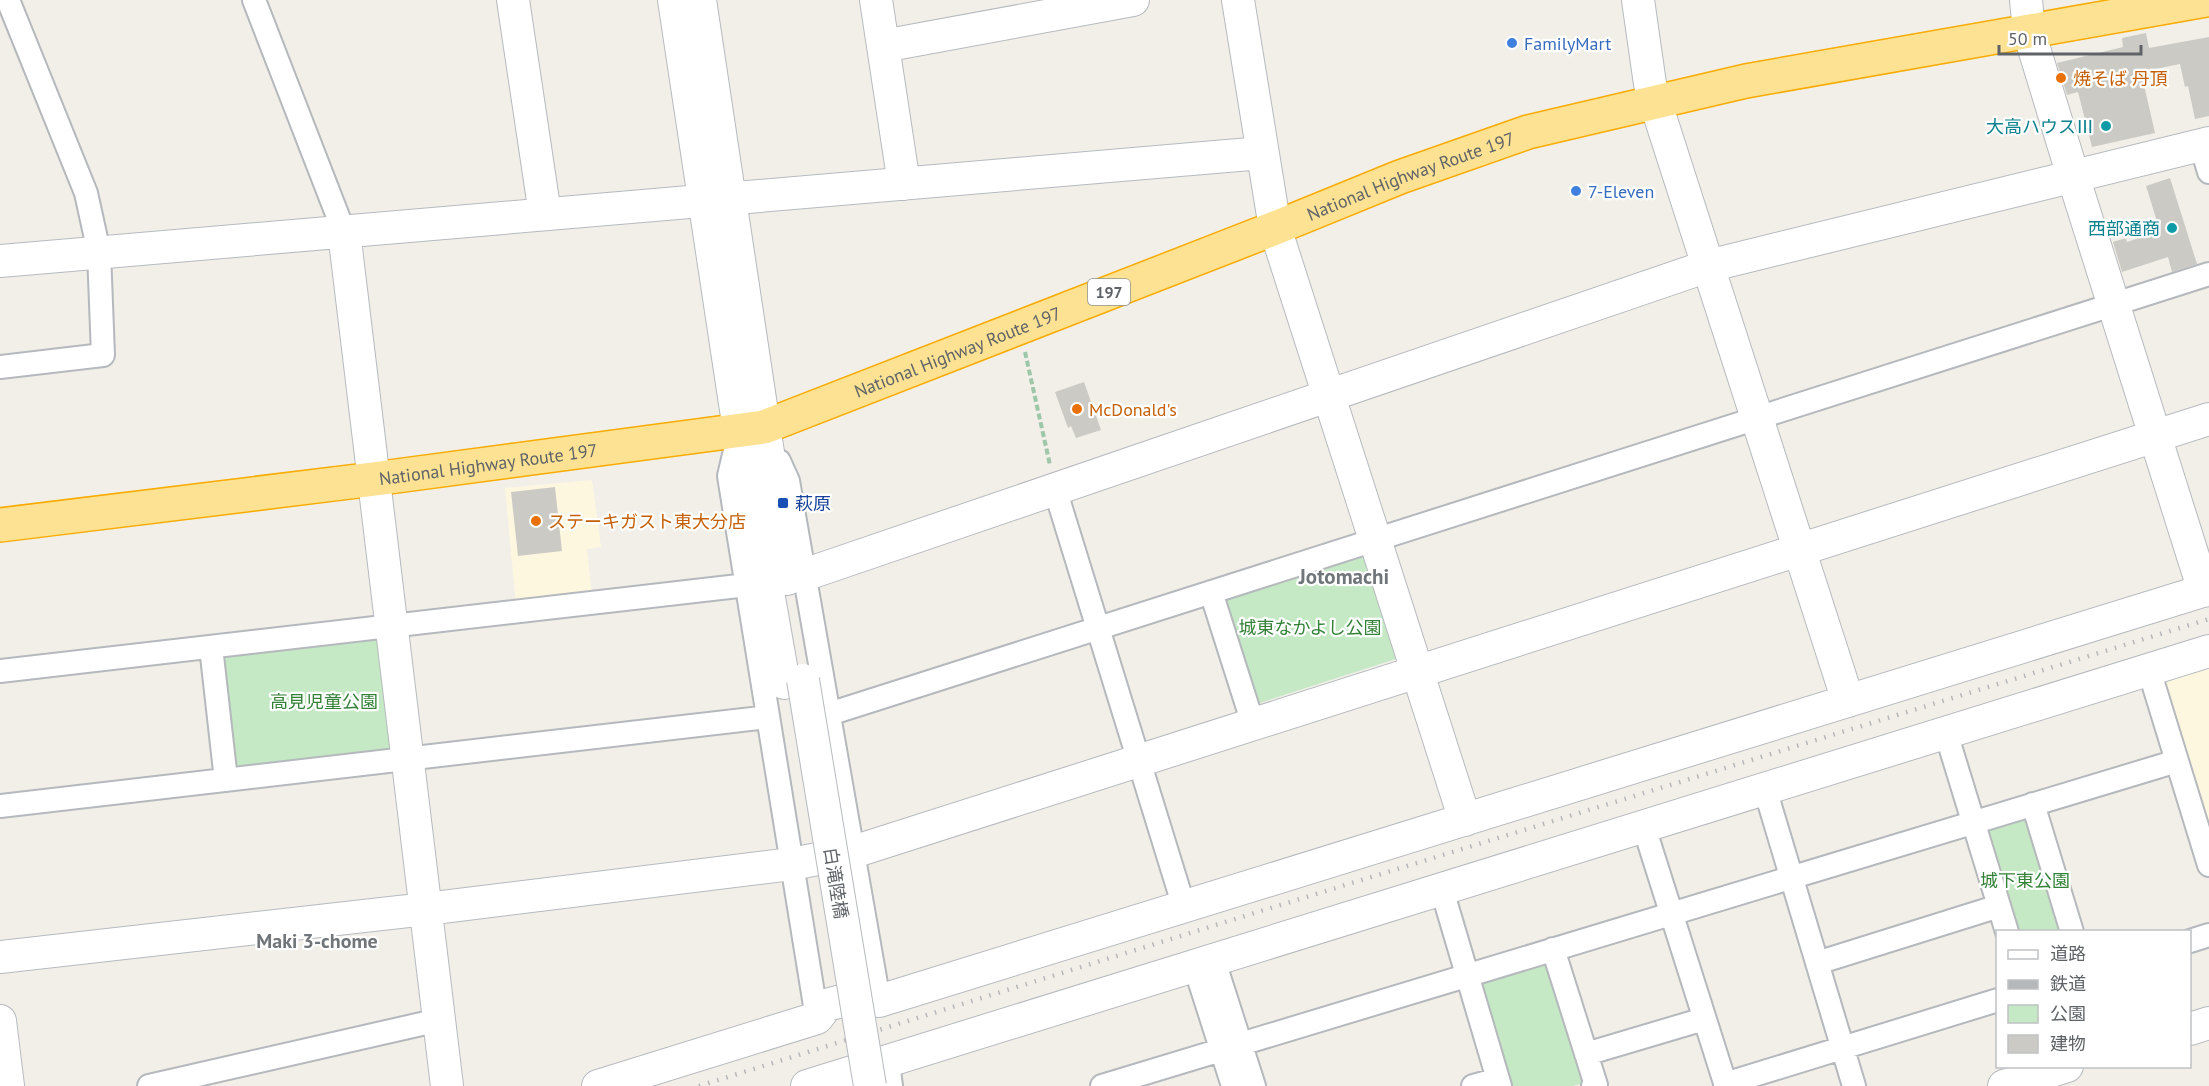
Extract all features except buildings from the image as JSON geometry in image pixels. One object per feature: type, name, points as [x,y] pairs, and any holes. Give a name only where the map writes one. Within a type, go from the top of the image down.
[{"type":"highway","name":"National Highway Route 197","points":[[0,525],[750,418],[1020,326],[1273,217],[1516,118],[2110,0]]},
{"type":"highway","name":"National Highway Route 197","points":[[2028,16],[2206,0]]},
{"type":"highway","name":"National Highway Route 197","points":[[750,418],[952,336],[1273,217]]},
{"type":"highway","name":"National Highway Route 197","points":[[0,505],[373,470]]},
{"type":"street","points":[[0,367],[103,355],[99,252],[86,193],[8,0]]},
{"type":"street","points":[[254,0],[344,232],[447,1086]]},
{"type":"street","points":[[513,0],[545,214]]},
{"type":"street","points":[[674,0],[717,200],[750,418],[794,682],[828,1085],[883,1078],[1204,964],[2209,651]]},
{"type":"street","points":[[700,0],[717,200]]},
{"type":"street","points":[[876,0],[904,184]]},
{"type":"street","points":[[883,46],[1133,0]]},
{"type":"street","points":[[1238,0],[1273,217],[1465,820]]},
{"type":"street","points":[[1638,0],[1653,92],[1848,701]]},
{"type":"street","points":[[598,1086],[817,1018],[827,1005],[863,995],[879,1001],[2206,590],[2073,176],[2028,16]]},
{"type":"street","points":[[0,261],[1262,153]]},
{"type":"street","points":[[804,575],[1708,266],[2073,176],[2206,153]]},
{"type":"street","points":[[829,714],[2209,274]]},
{"type":"street","points":[[750,418],[788,481],[879,1001]]},
{"type":"street","points":[[750,418],[729,476],[817,1018]]},
{"type":"street","points":[[0,957],[426,909],[792,864],[853,852],[2209,419]]},
{"type":"street","points":[[1055,489],[1184,907]]},
{"type":"street","points":[[0,671],[747,585]]},
{"type":"street","points":[[1211,592],[1253,724]]},
{"type":"street","points":[[211,647],[226,780]]},
{"type":"street","points":[[2149,670],[2209,865]]},
{"type":"street","name":"白滝陸橋","points":[[794,682],[883,1078]]},
{"type":"street","points":[[0,807],[768,717]]},
{"type":"street","points":[[1946,733],[2006,930]]},
{"type":"street","points":[[1102,1086],[1157,1078],[1231,1047],[2177,761]]},
{"type":"street","points":[[1765,789],[1854,1086]]},
{"type":"street","points":[[2033,804],[2071,930]]},
{"type":"street","points":[[1644,827],[1725,1085],[1842,1046],[1996,1001]]},
{"type":"street","points":[[1442,890],[1499,1082],[1473,1086]]},
{"type":"street","points":[[1817,963],[1999,906]]},
{"type":"street","points":[[2191,941],[2209,935]]},
{"type":"street","points":[[1553,949],[1596,1085],[1593,1086]]},
{"type":"street","points":[[1204,964],[1231,1047],[1254,1086]]},
{"type":"street","points":[[1586,1054],[1704,1019]]},
{"type":"street","points":[[149,1086],[439,1020]]},
{"type":"street","points":[[0,1021],[8,1086]]},
{"type":"street","points":[[2191,1029],[2209,1023]]},
{"type":"street","points":[[1231,1047],[1233,1086]]},
{"type":"street","points":[[2004,1086],[2055,1068]]},
{"type":"path","points":[[1020,326],[1055,489]]},
{"type":"shaded area","name":"ステーキガスト東大分店","points":[[592,480],[601,547],[587,549],[592,595],[516,605],[505,488]]},
{"type":"shaded area","points":[[2209,662],[2209,826],[2164,676]]},
{"type":"green space","name":"城東なかよし公園","points":[[1367,549],[1402,657],[1253,705],[1218,597]]},
{"type":"green space","name":"高見児童公園","points":[[372,638],[382,642],[394,747],[387,752],[240,768],[232,765],[219,662],[224,656]]},
{"type":"green space","name":"城下東公園","points":[[2024,813],[2066,930],[2015,930],[1985,829]]},
{"type":"green space","points":[[1543,958],[1551,963],[1587,1074],[1583,1083],[1573,1086],[1508,1086],[1478,984]]},
{"type":"railway","points":[[699,1086],[2209,619]]},
{"type":"place","name":"FamilyMart","points":[[1512,43]]},
{"type":"place","name":"焼そば 丹頂","points":[[2061,78]]},
{"type":"place","name":"大高ハウスⅢ","points":[[2106,126]]},
{"type":"place","name":"7-Eleven","points":[[1576,191]]},
{"type":"place","name":"西部通商","points":[[2172,228]]},
{"type":"place","name":"McDonald's","points":[[1077,409]]},
{"type":"place","name":"萩原","points":[[783,503]]},
{"type":"place","name":"ステーキガスト東大分店","points":[[536,521]]},
{"type":"district","name":"Jotomachi","points":[[1344,576]]},
{"type":"district","name":"Maki 3-chome","points":[[317,941]]}]
